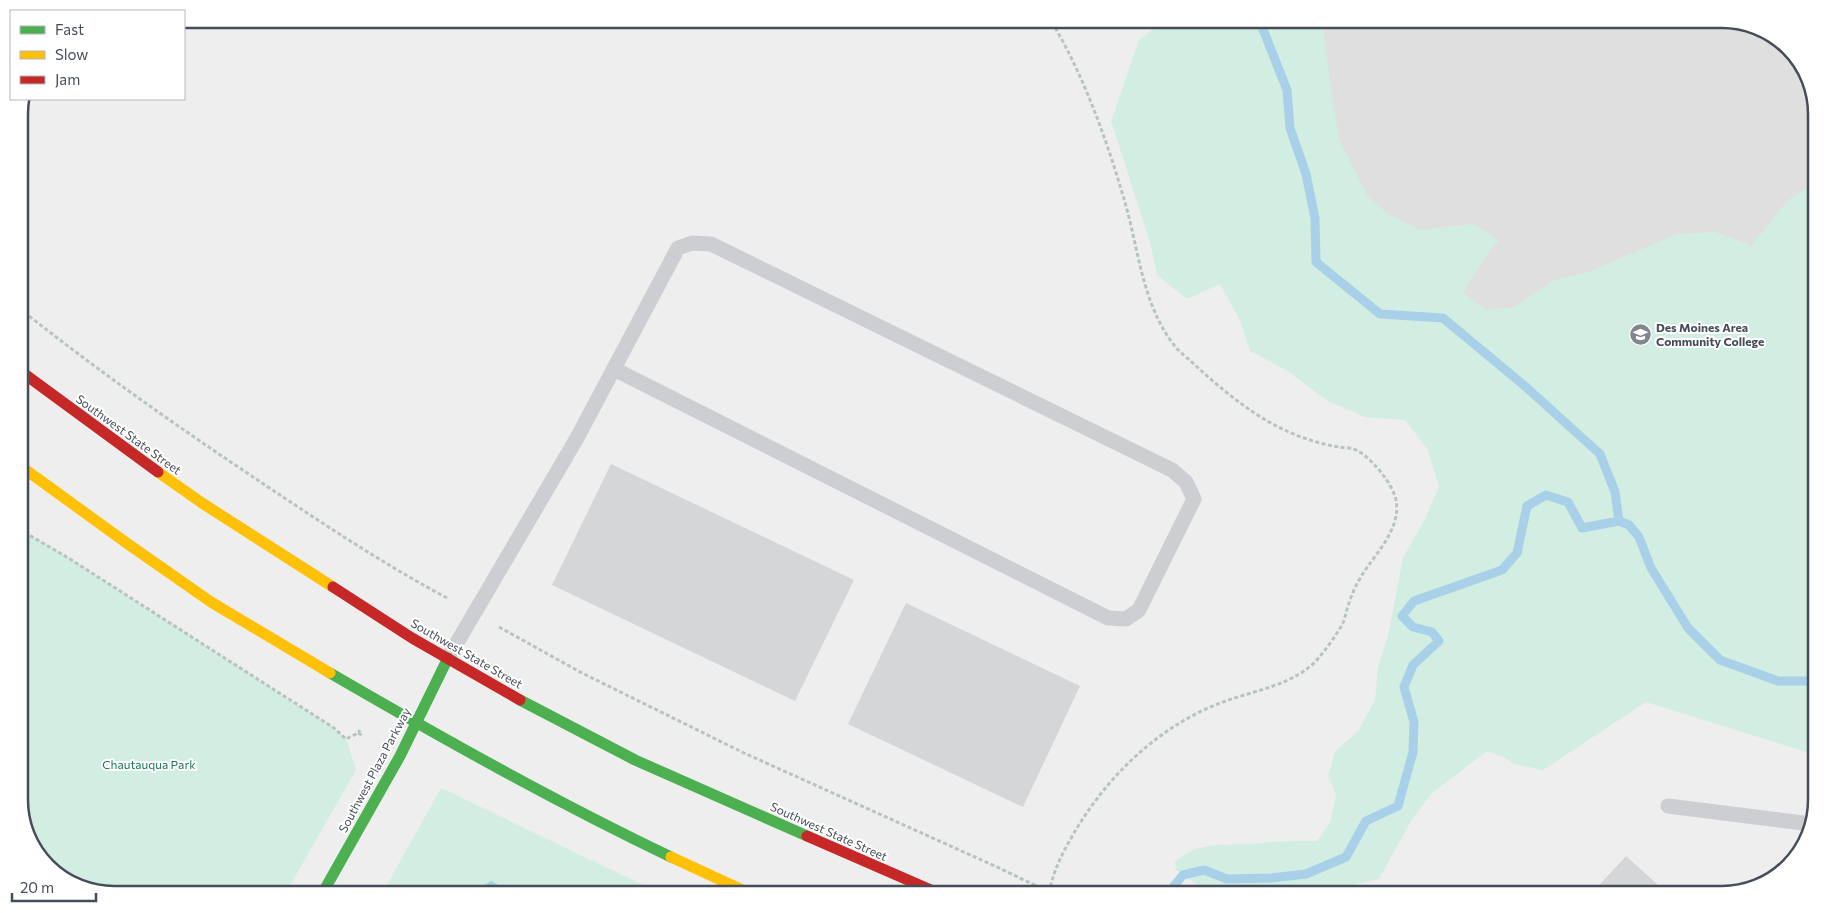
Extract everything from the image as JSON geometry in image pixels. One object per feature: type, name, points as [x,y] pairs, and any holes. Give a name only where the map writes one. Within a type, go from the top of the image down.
[{"type":"main road","name":"Southwest State Street","points":[[28,377],[202,503],[412,638],[522,701],[635,760],[922,886]]},
{"type":"main road","points":[[28,472],[112,533],[239,620],[524,784],[681,863],[733,886]]},
{"type":"main road","name":"Southwest Plaza Parkway","points":[[327,886],[400,756],[448,658]]},
{"type":"lane","points":[[448,658],[577,438],[678,248],[692,242],[711,244],[1172,470],[1186,482],[1194,498],[1139,610],[1126,618],[1108,618],[614,369]]},
{"type":"lane","points":[[1668,806],[1805,823]]},
{"type":"path","points":[[28,315],[160,413],[235,465],[342,536],[449,599]]},
{"type":"path","points":[[28,534],[334,728],[346,739],[359,732],[364,736]]},
{"type":"path","points":[[499,627],[582,673],[735,749],[1036,886]]},
{"type":"shaded area","name":"Des Moines Area Community College","points":[[1263,28],[1722,28],[1738,29],[1760,36],[1778,49],[1799,75],[1806,97],[1807,108],[1808,674],[1380,314]]},
{"type":"green space","points":[[1155,28],[1323,28],[1340,141],[1368,197],[1388,214],[1421,230],[1473,224],[1499,240],[1485,257],[1463,293],[1485,309],[1513,308],[1555,280],[1589,272],[1677,234],[1715,232],[1752,245],[1787,201],[1807,188],[1808,752],[1646,702],[1543,770],[1514,764],[1505,758],[1487,751],[1432,793],[1412,819],[1379,879],[1348,886],[1199,886],[1176,870],[1175,861],[1193,850],[1220,845],[1317,841],[1330,823],[1336,795],[1328,776],[1335,752],[1358,731],[1375,700],[1378,668],[1389,631],[1403,558],[1424,521],[1439,487],[1428,450],[1405,420],[1364,417],[1326,400],[1286,370],[1250,351],[1240,320],[1220,284],[1187,299],[1157,275],[1150,242],[1111,121],[1139,40]]},
{"type":"green space","name":"Chautauqua Park","points":[[28,534],[70,559],[333,728],[346,739],[356,770],[290,886],[113,886],[86,881],[66,871],[42,847],[36,838],[29,816]]},
{"type":"green space","points":[[441,788],[645,886],[386,886]]},
{"type":"water","points":[[491,881],[501,886],[483,886]]},
{"type":"building","points":[[611,464],[854,580],[795,701],[552,585]]},
{"type":"building","points":[[906,603],[1080,686],[1023,807],[848,724]]},
{"type":"building","points":[[1626,856],[1659,886],[1598,886]]},
{"type":"waterway","points":[[1263,28],[1287,90],[1290,128],[1306,174],[1315,218],[1316,262],[1380,314],[1443,318],[1526,387],[1600,454],[1615,492],[1619,521]]},
{"type":"waterway","points":[[1174,886],[1183,875],[1204,870],[1227,879],[1271,878],[1306,874],[1346,857],[1366,821],[1398,806],[1413,752],[1414,722],[1404,687],[1413,665],[1439,641],[1432,632],[1413,627],[1402,616],[1414,601],[1502,570],[1517,553],[1527,506],[1546,495],[1568,502],[1582,528],[1619,521],[1629,525],[1639,537],[1651,568],[1688,628],[1720,660],[1778,681],[1808,681]]},
{"type":"traffic: fast","points":[[327,886],[400,756],[448,658]]},
{"type":"traffic: fast","points":[[330,673],[584,814],[671,857]]},
{"type":"traffic: fast","points":[[520,700],[635,760],[807,836]]},
{"type":"traffic: slow","points":[[28,472],[211,602],[330,673]]},
{"type":"traffic: slow","points":[[158,472],[202,503],[333,587]]},
{"type":"traffic: slow","points":[[671,857],[734,886]]},
{"type":"traffic: jam","points":[[28,377],[158,472]]},
{"type":"traffic: jam","points":[[333,587],[412,638],[520,700]]},
{"type":"traffic: jam","points":[[807,836],[922,886]]},
{"type":"place","name":"Des Moines Area Community College","points":[[1640,334]]}]
